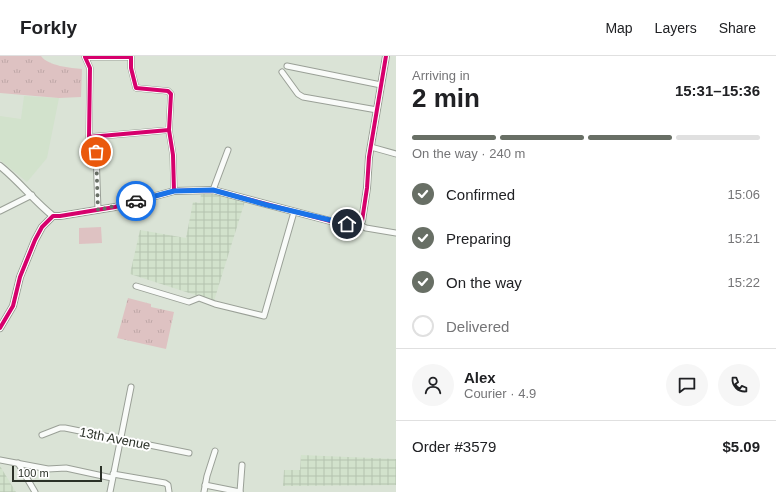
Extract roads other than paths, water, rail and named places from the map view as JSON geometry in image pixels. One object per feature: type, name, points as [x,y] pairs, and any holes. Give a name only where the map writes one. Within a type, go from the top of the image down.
[{"type":"street","points":[[169,130],[89,137],[90,68],[85,57],[131,56],[136,88],[168,91],[171,94],[169,130],[173,155],[174,191]]},
{"type":"street","points":[[360,225],[362,221],[371,146],[386,56]]},
{"type":"street","points":[[287,66],[381,85]]},
{"type":"street","points":[[282,72],[298,94],[303,97],[377,110]]},
{"type":"street","points":[[371,146],[396,154]]},
{"type":"street","points":[[213,190],[228,150]]},
{"type":"street","points":[[96,152],[98,210]]},
{"type":"street","points":[[0,166],[53,216],[115,207],[174,191],[213,190],[338,223],[357,226],[360,225],[366,228],[396,233]]},
{"type":"street","points":[[0,211],[32,196]]},
{"type":"street","points":[[136,286],[189,302],[199,298],[216,304],[264,316],[294,212]]},
{"type":"street","points":[[0,328],[13,306],[20,277],[35,240],[42,227],[53,216]]},
{"type":"street","points":[[110,492],[131,387]]},
{"type":"street","name":"13th Avenue","points":[[42,435],[60,428],[65,428],[189,453]]},
{"type":"street","points":[[204,492],[215,451]]},
{"type":"street","points":[[0,460],[48,468],[66,468],[165,483],[168,486],[169,492]]},
{"type":"street","points":[[18,463],[35,492]]},
{"type":"street","points":[[205,485],[240,492],[242,465]]}]
